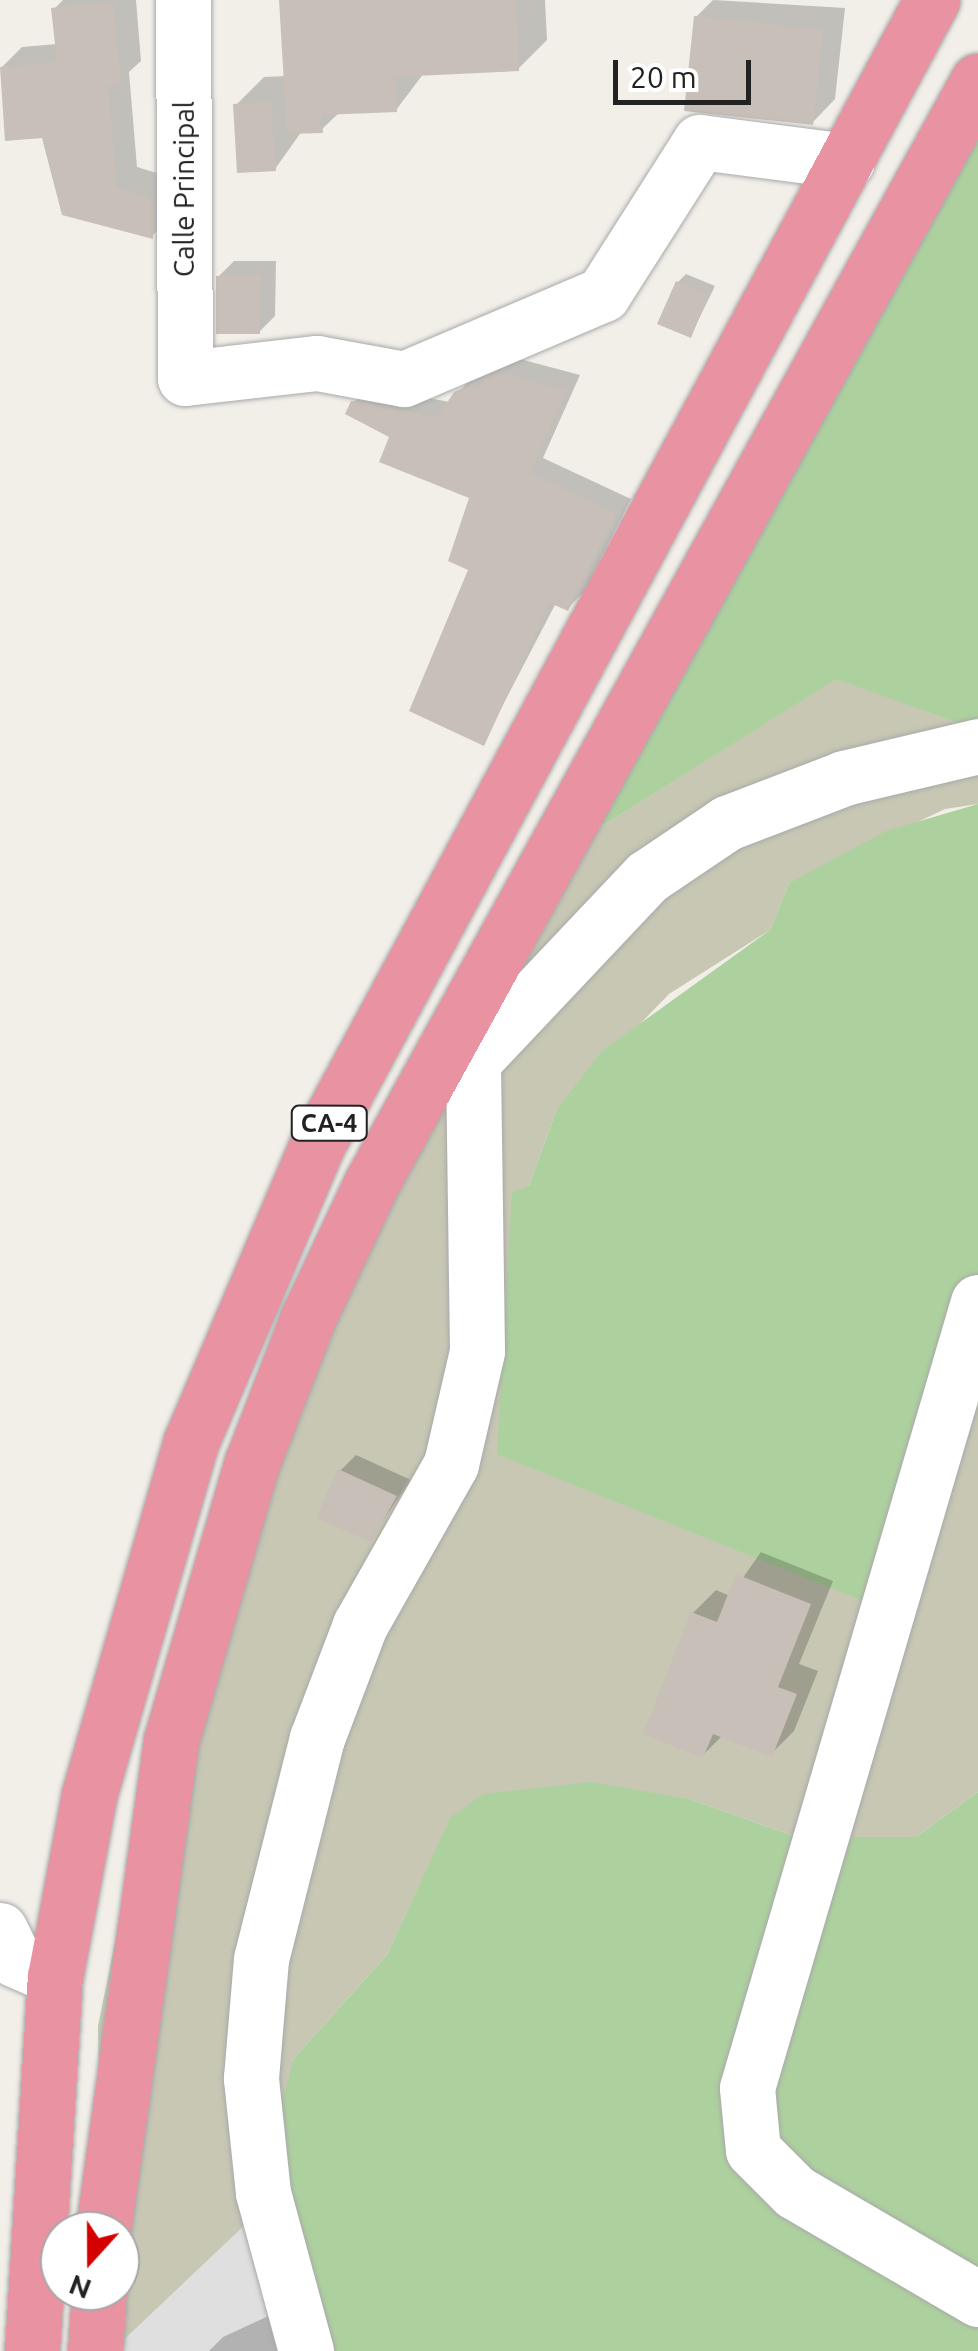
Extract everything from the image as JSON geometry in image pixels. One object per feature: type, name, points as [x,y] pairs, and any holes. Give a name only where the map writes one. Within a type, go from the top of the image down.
[{"type":"highway","name":"CA-4","points":[[32,2351],[55,1977],[89,1795],[191,1442],[252,1289],[316,1145],[932,0]]},
{"type":"highway","name":"CA-4","points":[[105,2211],[148,1869],[195,1644],[308,1318],[456,1062],[978,81]]},
{"type":"highway","points":[[95,2351],[98,2311]]},
{"type":"street","name":"Calle Principal","points":[[183,0],[185,378],[317,363],[404,379],[603,294],[700,142],[847,161]]},
{"type":"street","points":[[306,2351],[263,2193],[250,2078],[261,1959],[317,1738],[360,1625],[451,1464],[464,1408],[482,1245],[456,1062],[647,877],[727,823],[844,778],[978,746]]},
{"type":"street","points":[[978,1302],[747,2088],[753,2150],[795,2192],[978,2298]]},
{"type":"street","points":[[0,1930],[14,1960],[55,1977]]},
{"type":"shaded area","points":[[836,678],[978,730],[978,804],[945,809],[789,883],[770,930],[669,994],[556,1111],[529,1186],[978,1290],[978,1792],[916,1837],[797,1837],[689,1799],[450,1819],[387,1955],[294,2058],[268,2203],[112,2351],[115,2311],[140,2311],[140,2211],[101,2211],[98,2026],[151,1764],[376,1216],[599,828]]},
{"type":"shaded area","points":[[268,2203],[303,2351],[112,2351]]},
{"type":"green space","points":[[978,114],[978,730],[836,679],[599,828],[750,521]]},
{"type":"green space","points":[[978,804],[978,1290],[873,1605],[497,1454],[512,1192],[529,1186],[556,1111],[602,1051],[770,930],[789,883],[886,831]]},
{"type":"green space","points":[[590,1782],[689,1799],[797,1837],[916,1837],[978,1792],[978,2351],[303,2351],[272,2141],[294,2058],[387,1955],[450,1818],[483,1794]]},
{"type":"building","points":[[279,0],[516,0],[519,71],[395,77],[397,112],[322,115],[323,133],[287,134]]},
{"type":"building","points":[[113,2],[121,84],[108,86],[117,188],[153,199],[153,239],[62,215],[42,138],[5,141],[0,67],[57,62],[51,8]]},
{"type":"building","points":[[694,16],[823,30],[813,125],[684,111]]},
{"type":"building","points":[[271,102],[276,171],[237,173],[233,104]]},
{"type":"building","points":[[216,276],[261,276],[260,334],[216,334]]},
{"type":"building","points":[[676,281],[709,294],[691,338],[657,324]]},
{"type":"building","points":[[499,372],[567,390],[530,473],[617,514],[568,611],[550,603],[484,746],[409,711],[468,570],[448,561],[469,498],[379,462],[389,437],[345,414],[351,401],[438,417],[454,392]]},
{"type":"building","points":[[338,1469],[397,1496],[371,1542],[316,1518]]},
{"type":"building","points":[[736,1574],[811,1604],[778,1687],[797,1694],[772,1757],[713,1734],[703,1758],[643,1734],[691,1612],[717,1622]]}]
